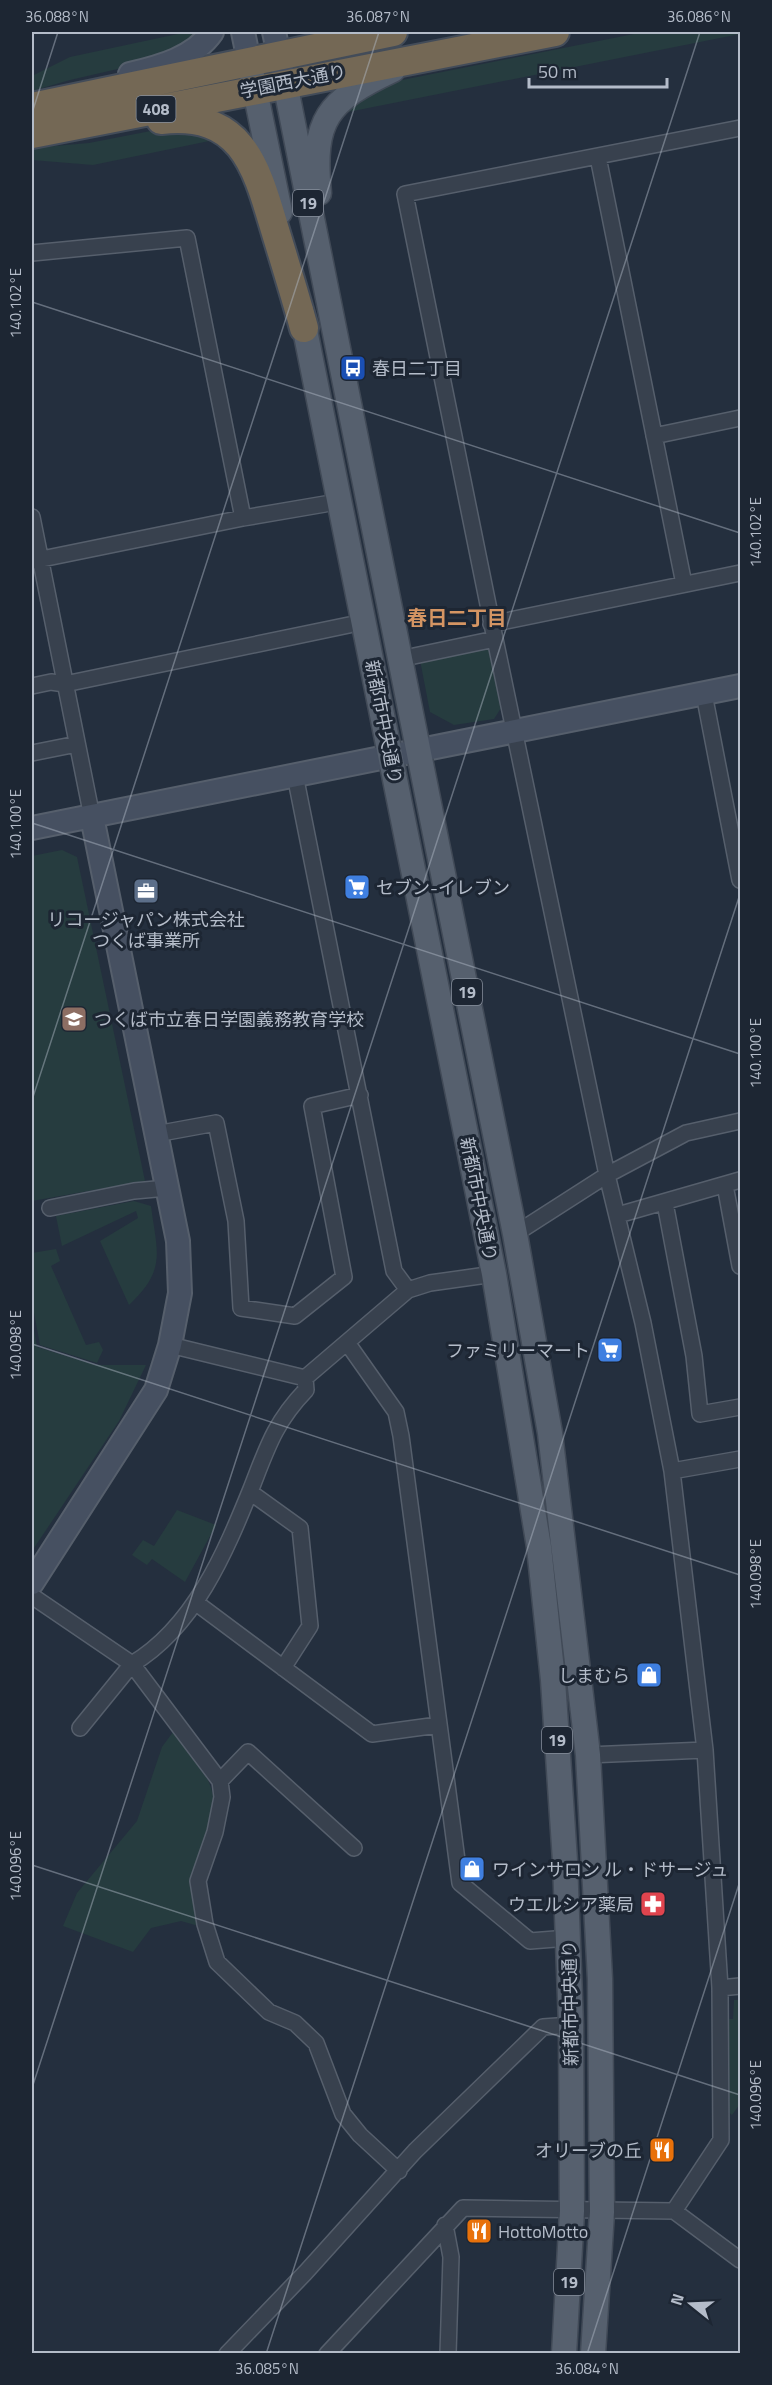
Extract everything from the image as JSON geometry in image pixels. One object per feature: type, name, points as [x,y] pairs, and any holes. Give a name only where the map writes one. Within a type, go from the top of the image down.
[{"type":"highway","name":"学園西大通り","points":[[43,118],[249,61],[277,43],[393,32]]},
{"type":"highway","name":"学園西大通り","points":[[43,118],[255,89],[555,32]]},
{"type":"highway","points":[[43,118],[93,134],[188,117],[229,133],[246,151],[260,177],[318,326]]},
{"type":"main road","points":[[318,326],[317,146],[329,114],[344,98],[363,84],[416,59]]},
{"type":"main road","name":"新都市中央通り","points":[[249,61],[318,326],[418,751],[515,1234],[550,1433],[588,1755],[600,1978],[602,2212],[593,2354]]},
{"type":"main road","name":"新都市中央通り","points":[[285,83],[318,326],[390,757],[494,1274],[539,1547],[553,1680],[571,2025],[572,2211],[564,2354]]},
{"type":"street","points":[[43,118],[86,84],[149,70],[188,55],[204,44],[212,32]]},
{"type":"street","points":[[243,32],[249,61]]},
{"type":"street","points":[[277,43],[285,83]]},
{"type":"street","points":[[674,2211],[721,2140],[720,1988],[705,1750],[672,1472],[643,1323],[607,1175],[491,624],[405,194],[741,128]]},
{"type":"street","points":[[598,157],[684,584]]},
{"type":"street","points":[[32,253],[187,238],[243,518]]},
{"type":"street","points":[[654,436],[741,418]]},
{"type":"street","points":[[36,560],[243,518],[325,504]]},
{"type":"street","points":[[32,518],[36,560],[65,684],[167,1188],[180,1266],[180,1293],[170,1345],[156,1390],[32,1582]]},
{"type":"street","points":[[491,624],[741,573]]},
{"type":"street","points":[[32,686],[51,682],[65,684],[349,625]]},
{"type":"street","points":[[414,656],[495,639]]},
{"type":"street","points":[[32,828],[741,686]]},
{"type":"street","points":[[704,694],[741,880]]},
{"type":"street","points":[[32,753],[77,744]]},
{"type":"street","points":[[295,775],[394,1271],[408,1290]]},
{"type":"street","points":[[156,1134],[216,1123],[236,1221],[241,1308],[295,1316],[344,1277],[312,1106],[360,1095]]},
{"type":"street","points":[[515,1234],[607,1175],[686,1132],[741,1120]]},
{"type":"street","points":[[618,1215],[741,1180]]},
{"type":"street","points":[[725,1185],[741,1266]]},
{"type":"street","points":[[50,1208],[134,1191],[167,1188]]},
{"type":"street","points":[[665,1203],[694,1356],[700,1414],[741,1407]]},
{"type":"street","points":[[305,1378],[348,1344],[408,1290],[430,1283],[494,1274]]},
{"type":"street","points":[[348,1344],[396,1412],[460,1883],[530,1941],[568,1938]]},
{"type":"street","points":[[170,1345],[305,1378]]},
{"type":"street","points":[[80,1728],[132,1664],[167,1636],[195,1602],[220,1560],[273,1433],[286,1412],[306,1390],[305,1378]]},
{"type":"street","points":[[672,1472],[741,1459]]},
{"type":"street","points":[[250,1492],[300,1528],[310,1626],[283,1668]]},
{"type":"street","points":[[32,1596],[132,1664],[220,1781],[222,1797],[215,1832],[198,1881],[205,1924],[217,1962],[268,2012],[295,2023],[316,2043],[343,2114],[360,2135],[399,2171]]},
{"type":"street","points":[[195,1602],[372,1734],[438,1725]]},
{"type":"street","points":[[588,1755],[705,1750]]},
{"type":"street","points":[[220,1781],[248,1752],[354,1848]]},
{"type":"street","points":[[720,1988],[741,1986]]},
{"type":"street","points":[[227,2354],[399,2171],[415,2151],[543,2027],[571,2025]]},
{"type":"street","points":[[327,2354],[463,2208],[602,2212],[674,2211],[741,2260]]},
{"type":"street","points":[[445,2225],[451,2257],[448,2354]]},
{"type":"green space","points":[[187,32],[201,33],[197,39],[148,62],[32,91],[32,76],[70,57]]},
{"type":"green space","points":[[644,32],[740,32],[740,34],[343,113],[347,105],[397,81]]},
{"type":"green space","points":[[166,128],[219,139],[93,165],[32,160],[32,148],[89,143]]},
{"type":"green space","points":[[488,645],[501,708],[494,719],[454,725],[430,712],[420,660]]},
{"type":"green space","name":"つくば市立春日学園義務教育学校","points":[[62,850],[77,857],[145,1181],[32,1201],[32,856]]},
{"type":"green space","points":[[134,1201],[151,1206],[157,1248],[154,1270],[149,1281],[129,1305],[100,1241],[138,1218],[136,1211],[62,1246],[56,1216]]},
{"type":"green space","points":[[56,1249],[60,1261],[51,1266],[86,1345],[99,1342],[103,1350],[97,1363],[40,1345],[32,1302],[32,1253]]},
{"type":"green space","points":[[32,1319],[37,1347],[95,1365],[146,1365],[119,1421],[32,1551]]},
{"type":"green space","points":[[177,1510],[216,1525],[185,1582],[152,1559],[147,1565],[132,1555],[143,1540],[154,1546]]},
{"type":"green space","points":[[173,1732],[206,1776],[214,1800],[211,1829],[199,1854],[196,1870],[202,1927],[181,1921],[151,1928],[133,1952],[63,1926],[77,1893],[137,1821],[162,1747]]},
{"type":"green space","points":[[734,2000],[740,2000],[740,2104],[732,2115],[725,2109],[726,2019],[733,2019]]},
{"type":"place","name":"春日二丁目","points":[[353,368]]},
{"type":"place","name":"セブン-イレブン","points":[[357,887]]},
{"type":"place","name":"リコージャパン株式会社 つくば事業所","points":[[146,891]]},
{"type":"place","name":"つくば市立春日学園義務教育学校","points":[[74,1019]]},
{"type":"place","name":"ファミリーマート","points":[[610,1350]]},
{"type":"place","name":"しまむら","points":[[649,1675]]},
{"type":"place","name":"ワインサロン ル・ドサージュ","points":[[472,1869]]},
{"type":"place","name":"ウエルシア薬局","points":[[653,1904]]},
{"type":"place","name":"オリーブの丘","points":[[662,2150]]},
{"type":"place","name":"HottoMotto","points":[[479,2231]]},
{"type":"district","name":"春日二丁目","points":[[457,617]]}]
